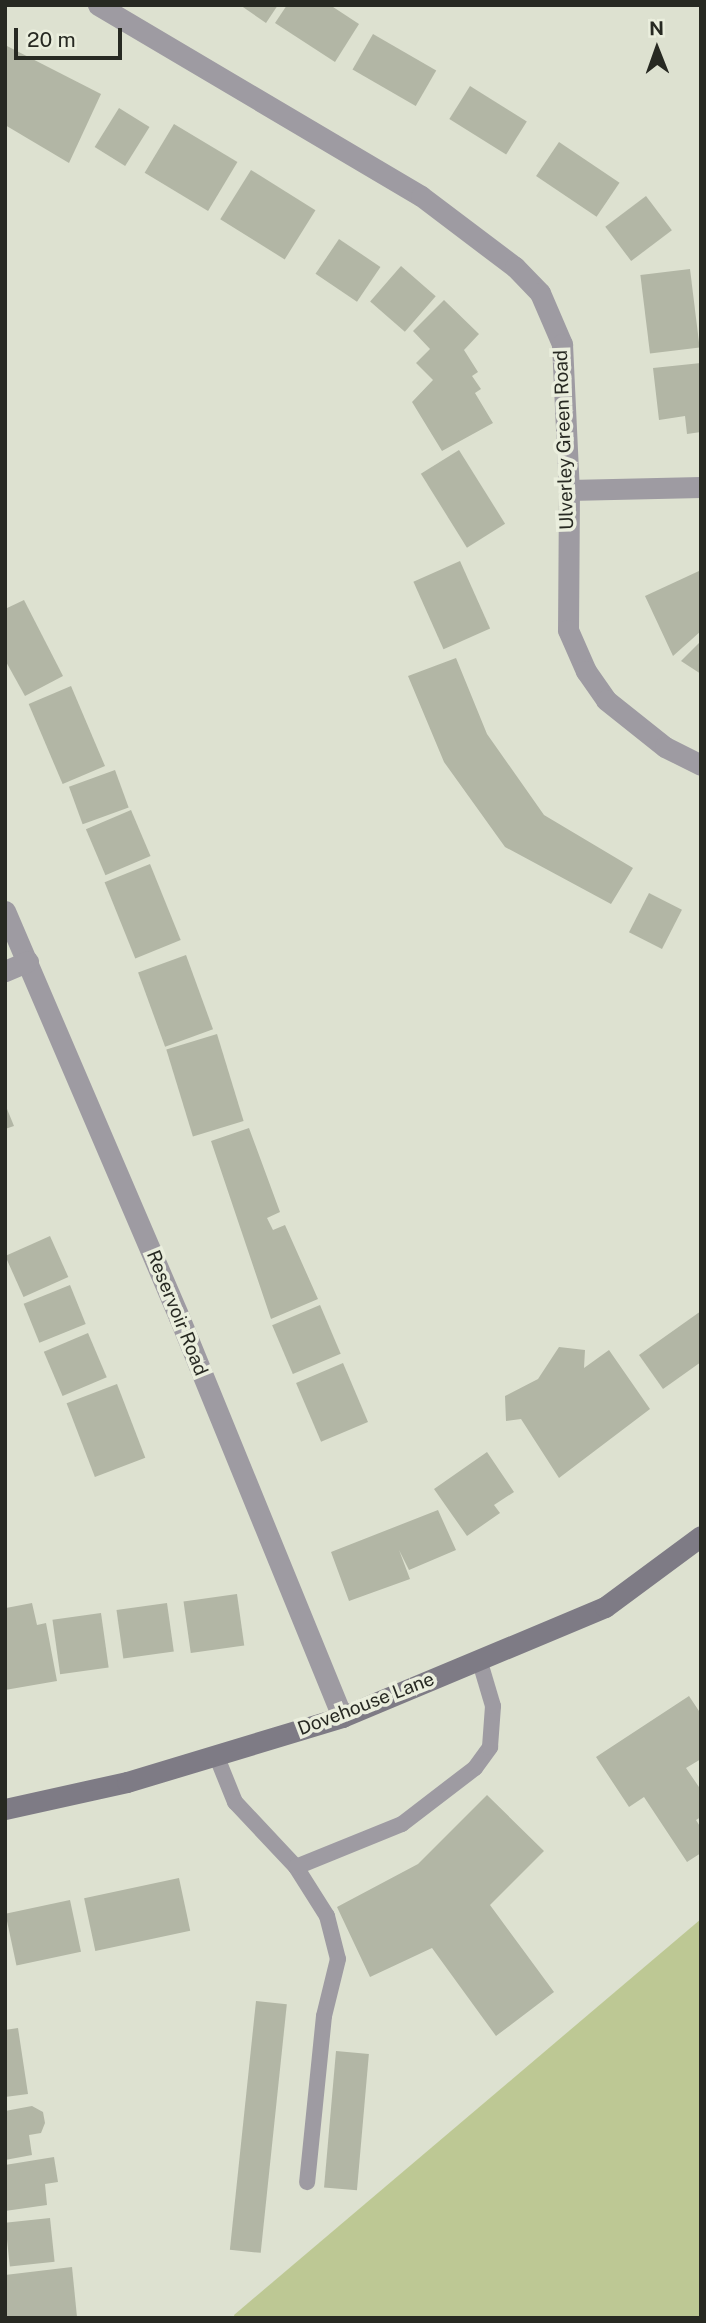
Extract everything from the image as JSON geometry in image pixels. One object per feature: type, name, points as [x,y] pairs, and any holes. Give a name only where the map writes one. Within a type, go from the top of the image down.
[{"type":"street","name":"Ulverley Green Road","points":[[98,5],[421,196],[523,275],[550,310],[562,344],[569,490],[568,630],[586,671],[606,700],[665,747],[701,765]]},
{"type":"street","points":[[569,490],[701,487]]},
{"type":"street","name":"Reservoir Road","points":[[5,911],[342,1717]]},
{"type":"street","points":[[5,971],[28,961]]},
{"type":"street","name":"Dovehouse Lane","points":[[5,1809],[127,1782],[342,1717],[605,1606],[701,1536]]},
{"type":"lane","points":[[296,1867],[402,1824],[475,1768],[490,1747],[493,1706],[480,1659]]},
{"type":"lane","points":[[216,1755],[235,1801],[296,1867],[327,1916],[338,1959],[324,2016],[307,2182]]},
{"type":"green space","points":[[701,1919],[701,2318],[235,2318],[234,2315]]},
{"type":"building","points":[[240,5],[278,5],[266,23]]},
{"type":"building","points":[[287,5],[330,5],[359,24],[335,62],[275,23]]},
{"type":"building","points":[[373,34],[436,70],[416,106],[352,70]]},
{"type":"building","points":[[5,45],[101,94],[69,163],[5,125]]},
{"type":"building","points":[[470,86],[527,122],[506,155],[449,119]]},
{"type":"building","points":[[119,108],[150,127],[125,166],[95,147]]},
{"type":"building","points":[[174,124],[237,162],[208,211],[145,173]]},
{"type":"building","points":[[559,142],[620,183],[597,217],[536,176]]},
{"type":"building","points":[[251,170],[315,210],[285,259],[220,219]]},
{"type":"building","points":[[646,196],[672,230],[631,261],[605,227]]},
{"type":"building","points":[[339,239],[380,267],[357,302],[316,274]]},
{"type":"building","points":[[401,266],[436,296],[405,332],[370,301]]},
{"type":"building","points":[[690,269],[700,347],[650,354],[640,275]]},
{"type":"building","points":[[444,300],[479,334],[464,350],[478,372],[472,376],[481,389],[475,393],[493,423],[442,451],[412,402],[433,380],[416,363],[430,349],[413,331]]},
{"type":"building","points":[[701,363],[701,432],[687,434],[685,416],[659,420],[653,368]]},
{"type":"building","points":[[459,450],[505,524],[467,548],[421,474]]},
{"type":"building","points":[[460,561],[490,629],[444,649],[413,582]]},
{"type":"building","points":[[699,571],[701,631],[673,656],[645,596]]},
{"type":"building","points":[[24,600],[63,676],[25,696],[5,660],[5,609]]},
{"type":"building","points":[[701,641],[701,674],[681,661]]},
{"type":"building","points":[[456,658],[487,734],[544,815],[633,868],[611,904],[505,847],[444,762],[408,676]]},
{"type":"building","points":[[71,686],[105,766],[63,784],[29,704]]},
{"type":"building","points":[[115,770],[129,808],[83,824],[69,787]]},
{"type":"building","points":[[131,810],[151,856],[105,875],[86,829]]},
{"type":"building","points":[[150,864],[181,940],[135,958],[105,882]]},
{"type":"building","points":[[649,893],[682,910],[662,949],[629,932]]},
{"type":"building","points":[[186,955],[213,1029],[165,1047],[138,972]]},
{"type":"building","points":[[217,1034],[244,1121],[193,1137],[166,1049]]},
{"type":"building","points":[[5,1104],[14,1126],[5,1129]]},
{"type":"building","points":[[249,1128],[280,1212],[267,1218],[273,1230],[285,1225],[318,1299],[271,1319],[211,1141]]},
{"type":"building","points":[[50,1236],[68,1277],[24,1297],[5,1256]]},
{"type":"building","points":[[70,1285],[86,1324],[39,1343],[24,1304]]},
{"type":"building","points":[[320,1305],[341,1354],[293,1374],[272,1325]]},
{"type":"building","points":[[701,1311],[701,1362],[663,1389],[639,1355]]},
{"type":"building","points":[[88,1333],[107,1377],[63,1396],[44,1352]]},
{"type":"building","points":[[559,1347],[585,1350],[584,1368],[609,1350],[650,1409],[559,1478],[521,1419],[506,1421],[505,1396],[538,1379]]},
{"type":"building","points":[[343,1363],[368,1422],[321,1442],[296,1383]]},
{"type":"building","points":[[117,1384],[145,1458],[95,1477],[67,1403]]},
{"type":"building","points":[[487,1452],[514,1492],[494,1505],[500,1513],[467,1536],[434,1489]]},
{"type":"building","points":[[438,1510],[456,1550],[409,1570],[399,1550],[410,1579],[349,1601],[331,1552]]},
{"type":"building","points":[[237,1594],[244,1645],[191,1653],[184,1602]]},
{"type":"building","points":[[32,1603],[37,1625],[46,1623],[57,1681],[5,1690],[6,1608]]},
{"type":"building","points":[[167,1603],[174,1652],[123,1659],[116,1610]]},
{"type":"building","points":[[101,1613],[109,1667],[60,1674],[52,1620]]},
{"type":"building","points":[[689,1696],[701,1714],[701,1759],[686,1768],[701,1790],[701,1817],[696,1820],[701,1828],[701,1853],[687,1862],[644,1797],[629,1807],[596,1757]]},
{"type":"building","points":[[487,1795],[544,1851],[490,1905],[554,1992],[496,2036],[432,1948],[370,1977],[337,1907],[418,1864]]},
{"type":"building","points":[[179,1878],[190,1931],[95,1951],[84,1898]]},
{"type":"building","points":[[70,1900],[81,1952],[16,1966],[5,1914]]},
{"type":"building","points":[[256,2001],[287,2004],[261,2253],[230,2250]]},
{"type":"building","points":[[18,2028],[28,2094],[5,2097],[5,2030]]},
{"type":"building","points":[[336,2051],[369,2054],[357,2190],[324,2187]]},
{"type":"building","points":[[32,2106],[43,2112],[45,2123],[41,2133],[29,2135],[32,2155],[5,2160],[5,2111]]},
{"type":"building","points":[[54,2157],[58,2182],[45,2184],[47,2205],[5,2211],[5,2165]]},
{"type":"building","points":[[50,2218],[55,2262],[10,2266],[5,2223]]},
{"type":"building","points":[[72,2267],[77,2317],[5,2318],[5,2275]]}]
